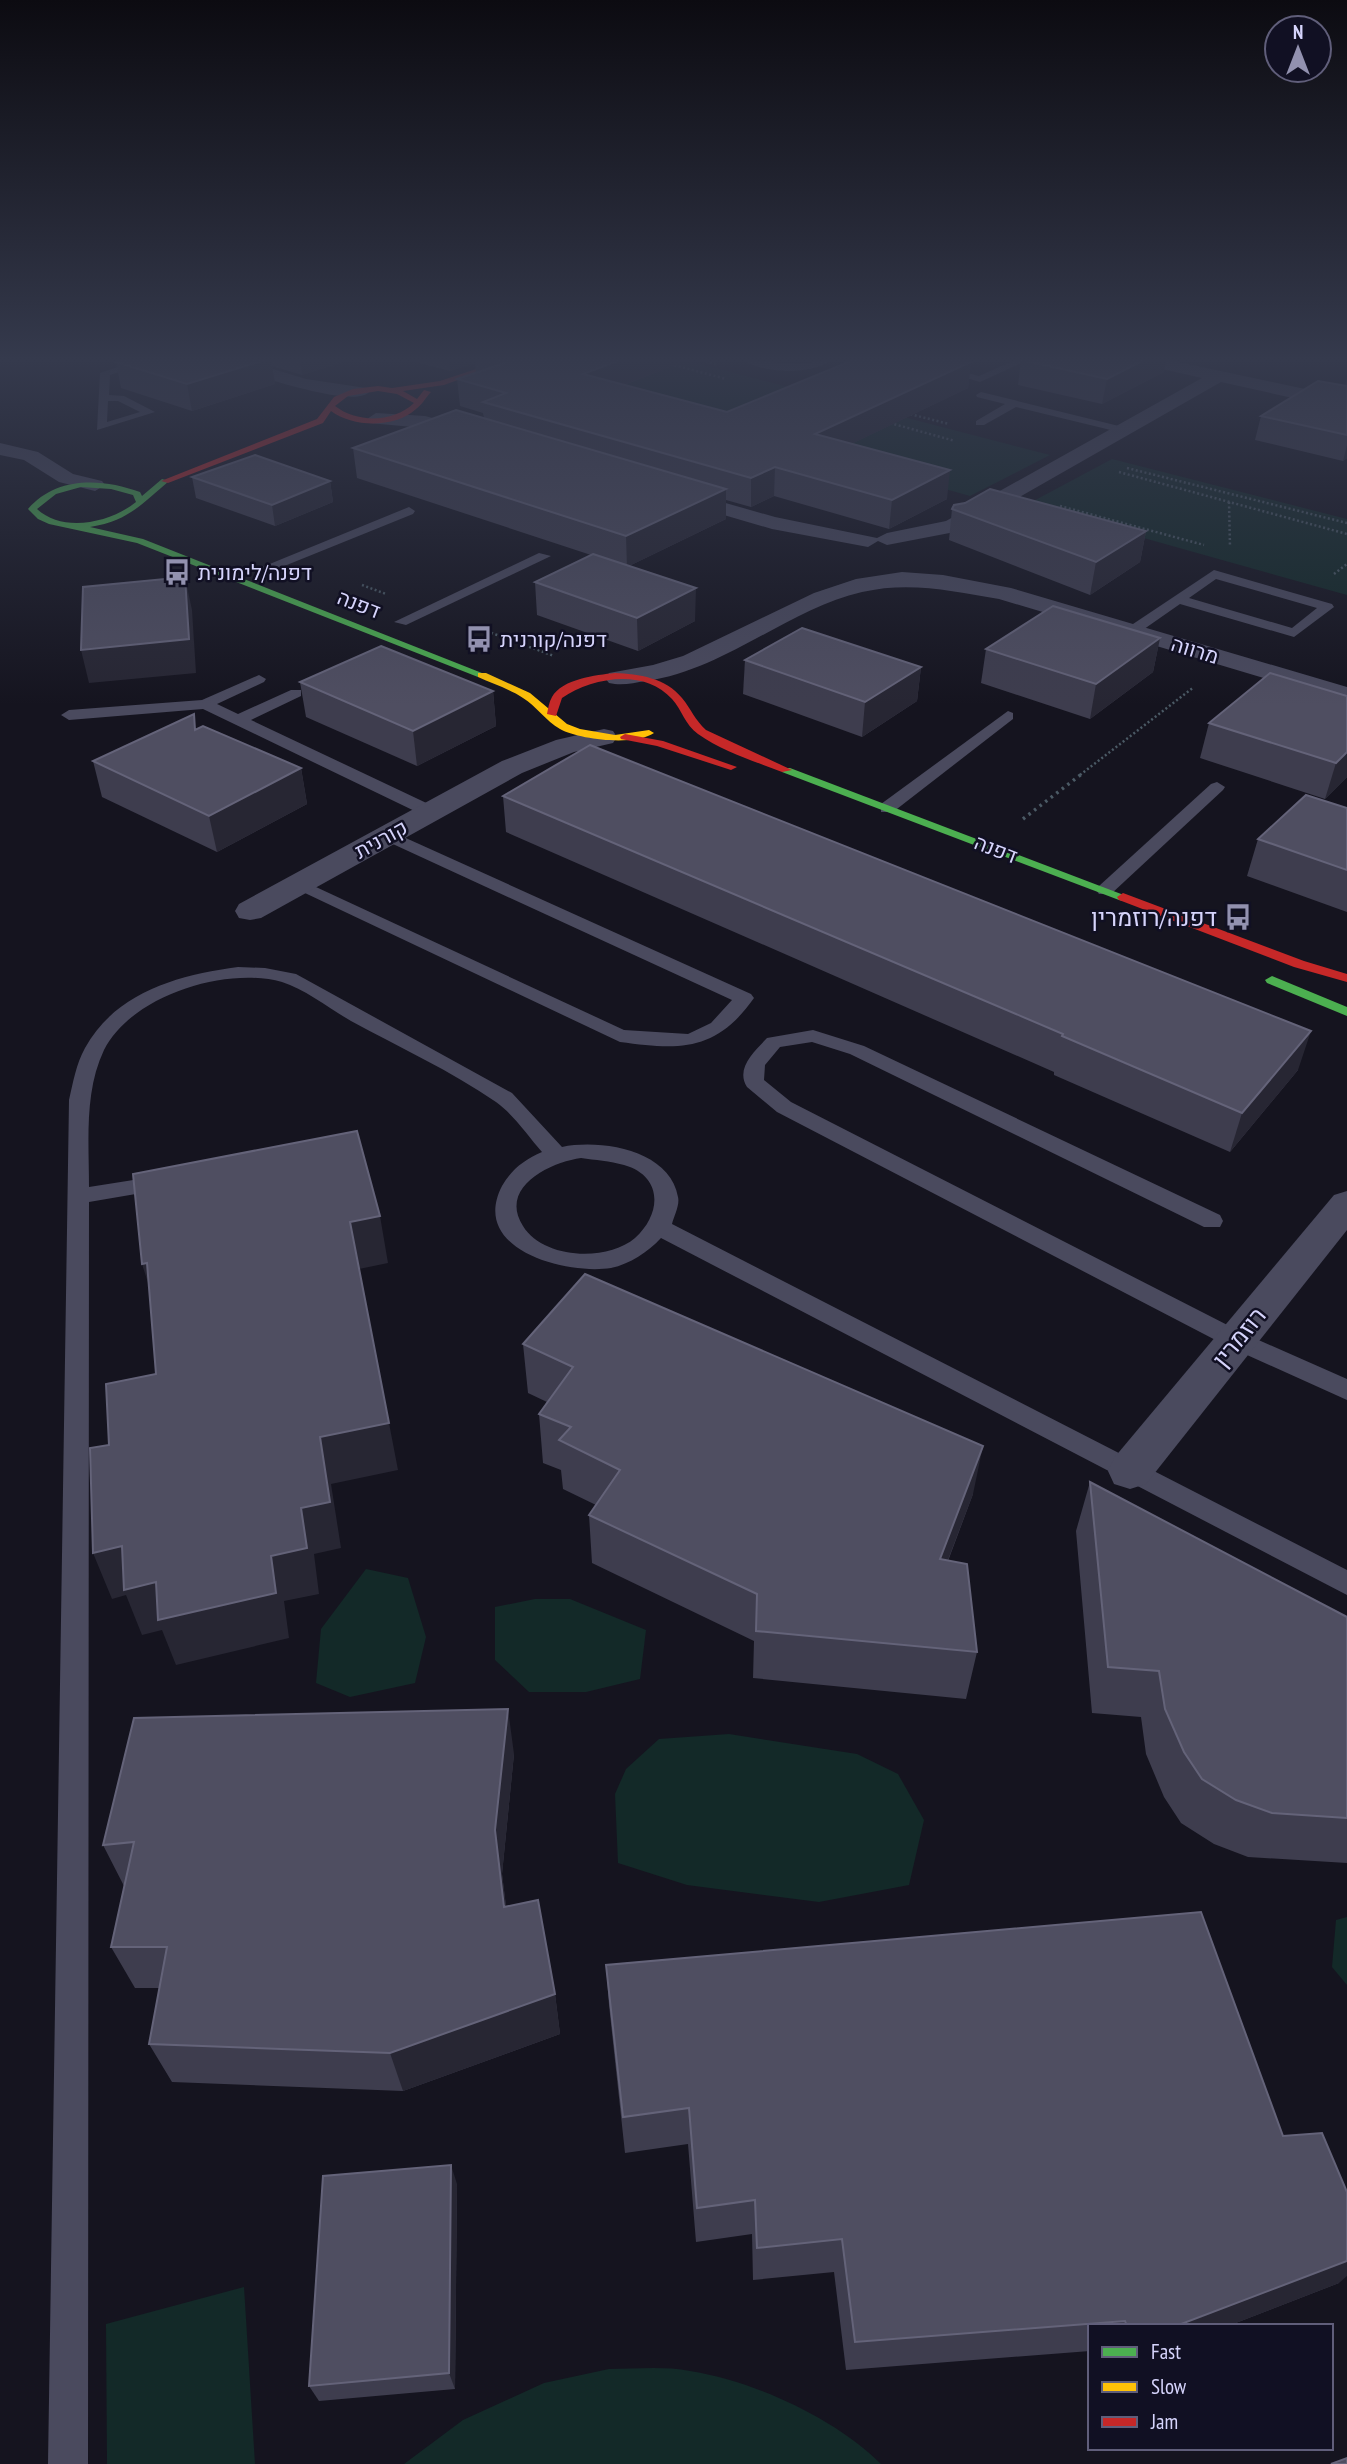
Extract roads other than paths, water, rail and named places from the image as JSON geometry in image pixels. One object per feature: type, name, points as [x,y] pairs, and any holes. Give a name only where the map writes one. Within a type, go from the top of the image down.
[{"type":"street","points":[[41,498],[53,486],[58,475]]},
{"type":"street","points":[[62,475],[73,481],[132,490],[141,508]]},
{"type":"street","points":[[822,597],[836,580],[839,561],[849,544],[952,526],[1042,475]]},
{"type":"street","points":[[41,498],[63,489],[176,476]]},
{"type":"street","points":[[64,523],[106,520],[141,508],[151,488],[176,476]]},
{"type":"street","points":[[652,488],[772,523],[809,539],[861,575],[897,579]]},
{"type":"street","name":"דפנה","points":[[41,498],[33,505],[34,514],[43,520],[125,536],[165,551],[498,681],[526,695],[570,729],[615,737]]},
{"type":"street","points":[[772,523],[878,539]]},
{"type":"street","points":[[553,716],[553,701],[561,693],[608,679],[655,674],[705,659],[822,597],[865,583],[929,573],[952,526]]},
{"type":"street","points":[[168,534],[212,551]]},
{"type":"street","name":"מרווה","points":[[878,539],[914,542],[939,555],[958,574],[1003,593]]},
{"type":"street","points":[[256,568],[288,579]]},
{"type":"street","name":"מרווה","points":[[897,579],[943,582],[1003,593],[1347,695]]},
{"type":"street","name":"דפנה","points":[[395,619],[425,631]]},
{"type":"street","points":[[615,737],[674,715],[682,686],[705,659]]},
{"type":"street","points":[[562,675],[608,679]]},
{"type":"street","name":"דפנה","points":[[608,679],[654,683],[674,694],[674,715],[730,747],[1298,964],[1347,978]]},
{"type":"street","name":"קורנית","points":[[512,767],[548,736],[553,716]]},
{"type":"street","points":[[615,737],[680,749],[752,776]]},
{"type":"street","name":"קורנית","points":[[250,911],[512,767],[556,749],[615,737]]},
{"type":"street","points":[[1250,971],[1347,1012]]},
{"type":"street","name":"רוזמרין","points":[[1130,1471],[1347,1204]]},
{"type":"lane","points":[[256,568],[290,559],[409,512]]},
{"type":"lane","points":[[395,619],[427,610],[544,556]]},
{"type":"lane","points":[[1132,631],[1213,574],[1326,607],[1294,633],[1178,599]]},
{"type":"lane","points":[[69,715],[205,704],[259,679]]},
{"type":"lane","points":[[238,720],[296,693]]},
{"type":"lane","points":[[205,704],[431,812]]},
{"type":"lane","points":[[887,808],[1008,716]]},
{"type":"lane","points":[[1105,890],[1217,787]]},
{"type":"lane","points":[[297,885],[620,1036],[657,1041],[699,1041],[731,1018],[744,998],[388,835]]},
{"type":"lane","points":[[68,2464],[79,1100],[95,1048],[128,1010],[149,998],[181,984],[244,971],[265,971],[289,978],[505,1098],[557,1155]]},
{"type":"lane","points":[[1212,1221],[857,1050],[813,1036],[774,1042],[755,1064],[754,1082],[783,1107],[1236,1340],[1347,1391]]},
{"type":"lane","points":[[581,1150],[604,1151],[627,1156],[646,1166],[661,1179],[668,1195],[669,1212],[661,1228],[646,1243],[624,1255],[598,1261],[571,1261],[545,1255],[525,1244],[511,1229],[505,1212],[508,1194],[518,1177],[535,1164],[557,1155],[581,1150]]},
{"type":"lane","points":[[79,1196],[187,1178]]},
{"type":"lane","points":[[661,1228],[1347,1583]]},
{"type":"place","name":"דפנה/לימונית","points":[[177,572]]},
{"type":"place","name":"דפנה/קורנית","points":[[479,639]]},
{"type":"place","name":"דפנה/רוזמרין","points":[[1238,917]]}]
